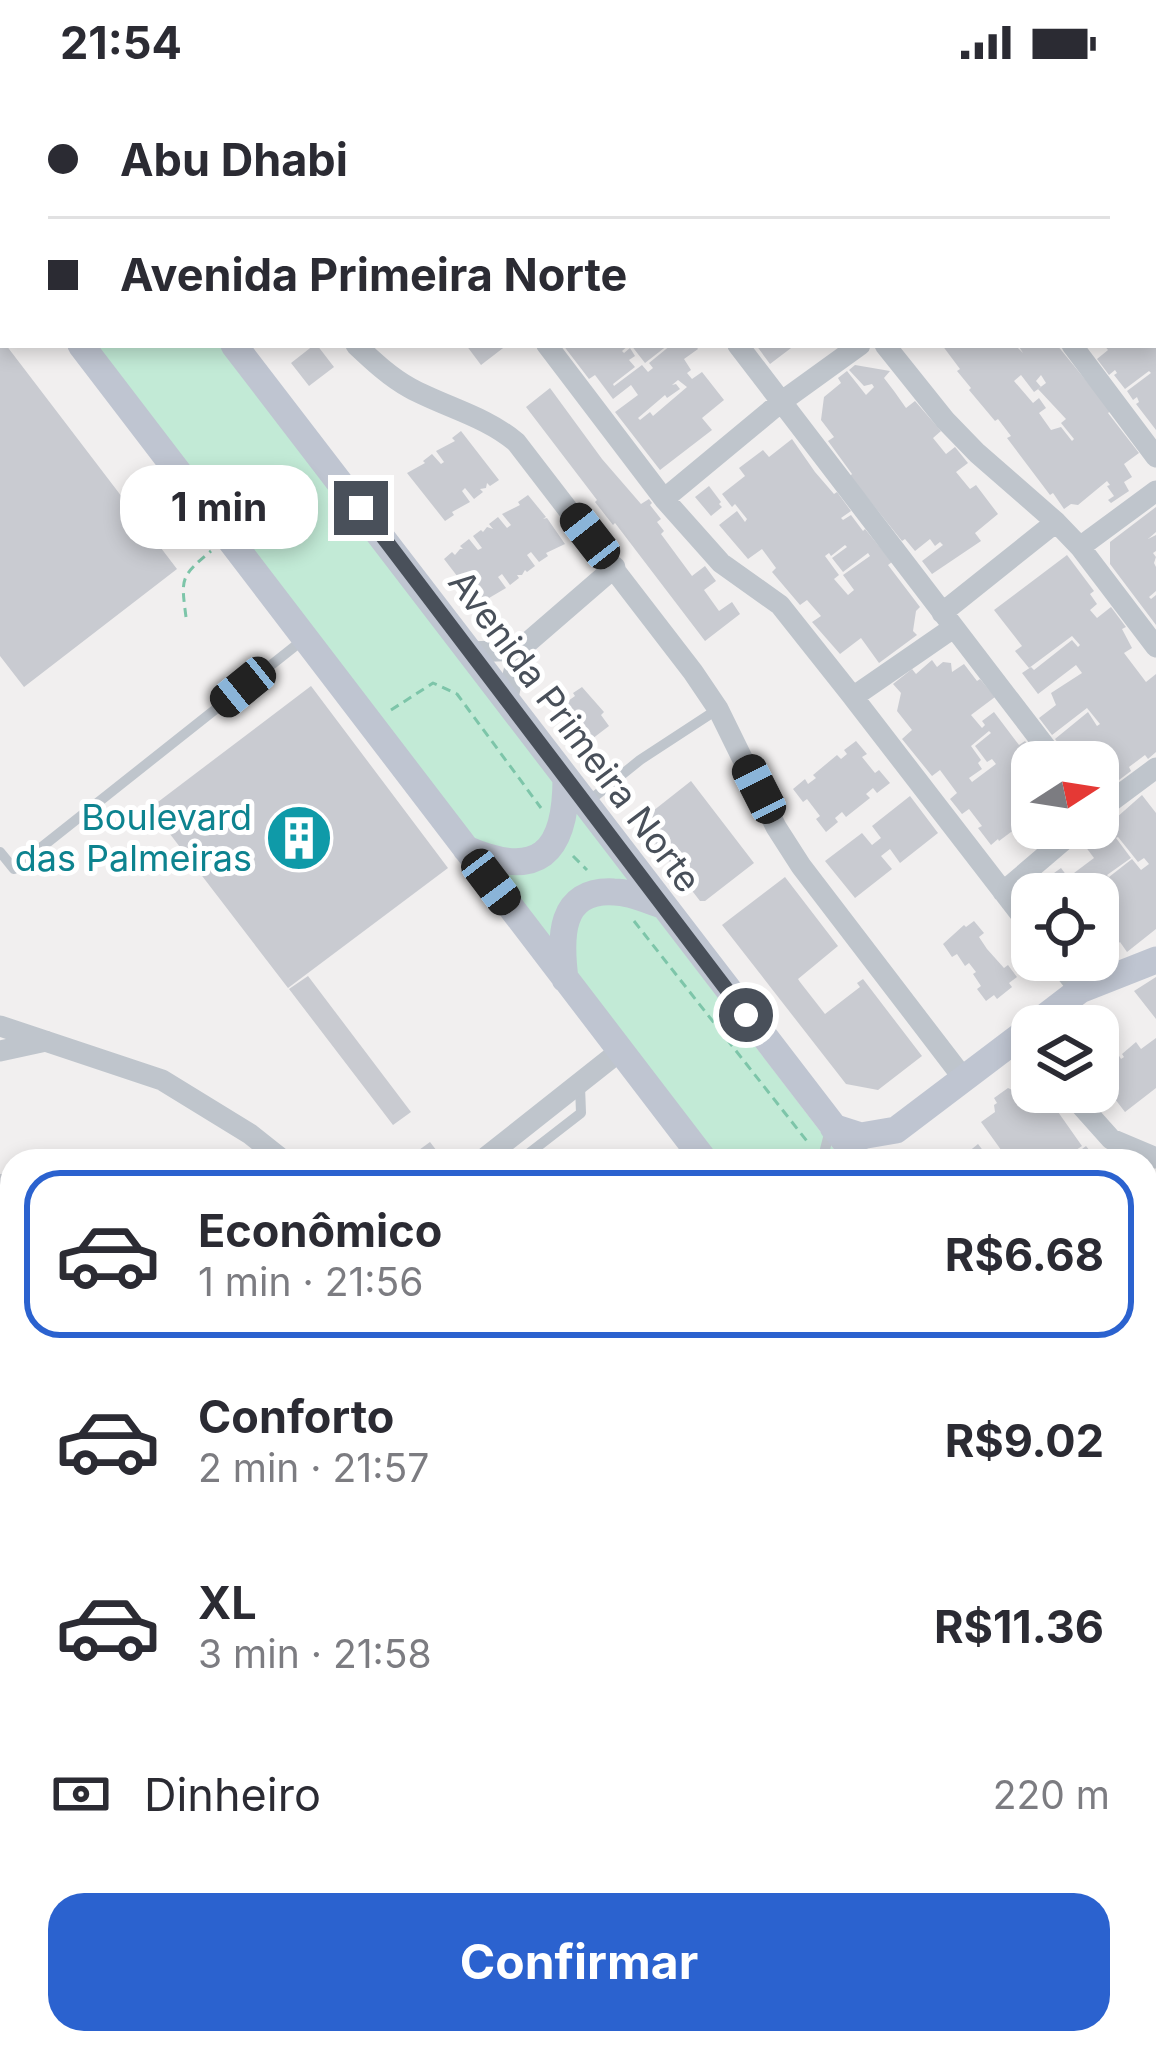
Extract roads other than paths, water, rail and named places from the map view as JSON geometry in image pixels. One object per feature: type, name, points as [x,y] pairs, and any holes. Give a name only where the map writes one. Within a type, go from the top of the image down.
[{"type":"main road","points":[[83,348],[695,1149]]},
{"type":"main road","name":"Avenida Primeira Norte","points":[[236,348],[850,1149]]},
{"type":"main road","points":[[466,849],[508,863],[527,862],[542,854],[554,844],[562,822],[566,778]]},
{"type":"main road","points":[[566,980],[563,926],[570,910],[581,901],[611,891],[662,905]]},
{"type":"main road","points":[[1063,1005],[1080,990],[1156,960]]},
{"type":"main road","points":[[832,1126],[861,1136],[896,1130],[1011,1047]]},
{"type":"main road","points":[[887,1149],[896,1130]]},
{"type":"street","points":[[359,348],[411,389],[501,429],[516,442],[718,709],[800,866],[964,1078]]},
{"type":"street","points":[[549,348],[664,499],[722,562],[779,605],[1011,902]]},
{"type":"street","points":[[740,348],[1041,741]]},
{"type":"street","points":[[664,499],[781,402],[856,348]]},
{"type":"street","points":[[886,348],[977,453],[1080,547],[1156,647]]},
{"type":"street","points":[[1074,348],[1156,457]]},
{"type":"street","points":[[1080,547],[1156,491]]},
{"type":"street","points":[[853,697],[1056,522]]},
{"type":"street","points":[[507,700],[519,650],[615,568]]},
{"type":"street","points":[[470,652],[519,650]]},
{"type":"street","points":[[1119,795],[1156,768]]},
{"type":"street","points":[[1003,892],[1053,849]]},
{"type":"street","points":[[1073,981],[1080,990]]},
{"type":"street","points":[[0,1026],[162,1080],[269,1149]]},
{"type":"street","points":[[0,1051],[49,1041]]},
{"type":"street","points":[[496,1149],[620,1051]]},
{"type":"street","points":[[1088,1113],[1111,1139],[1135,1149]]},
{"type":"lane","points":[[0,851],[14,869],[306,638]]},
{"type":"lane","points":[[586,803],[640,760],[718,709]]},
{"type":"lane","points":[[535,1149],[581,1113],[580,1082]]},
{"type":"lane","points":[[825,1149],[832,1126]]},
{"type":"place","name":"Boulevard das Palmeiras","points":[[299,838]]}]
